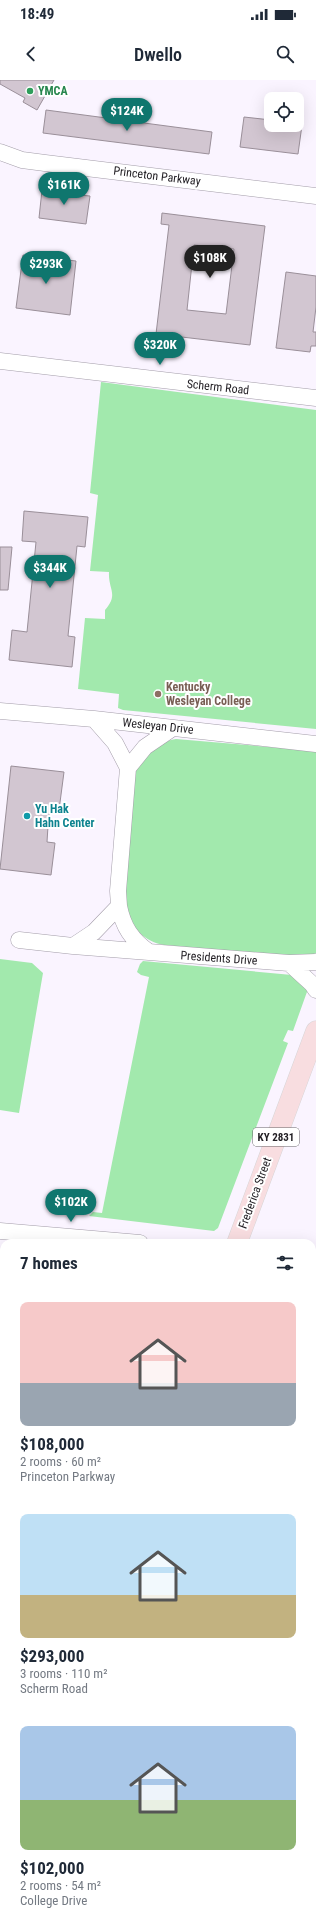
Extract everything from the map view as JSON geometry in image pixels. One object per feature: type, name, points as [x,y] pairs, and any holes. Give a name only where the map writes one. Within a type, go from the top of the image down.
[{"type":"main road","name":"Frederica Street","points":[[238,1239],[311,1060],[316,1031]]},
{"type":"street","name":"Princeton Parkway","points":[[0,152],[22,160],[316,196]]},
{"type":"street","name":"Scherm Road","points":[[0,360],[316,398]]},
{"type":"street","name":"Wesleyan Drive","points":[[0,711],[94,719],[316,744]]},
{"type":"street","points":[[94,719],[116,744],[128,768],[118,891],[119,906],[121,918],[129,933],[139,945],[149,952]]},
{"type":"street","points":[[128,768],[145,747],[173,728]]},
{"type":"street","points":[[73,946],[94,932],[119,906]]},
{"type":"street","name":"Presidents Drive","points":[[19,940],[73,946],[289,963],[316,962]]},
{"type":"street","points":[[289,963],[312,984],[316,990]]},
{"type":"street","points":[[0,1231],[93,1239]]},
{"type":"green space","points":[[101,382],[316,410],[316,729],[123,710],[118,708],[119,694],[78,689],[85,618],[105,619],[105,610],[109,605],[112,596],[109,572],[90,571],[98,495],[90,493]]},
{"type":"green space","points":[[176,739],[316,751],[316,953],[306,958],[164,945],[150,941],[140,933],[124,912],[135,772],[147,755],[158,746],[170,740]]},
{"type":"green space","points":[[0,959],[32,963],[43,973],[19,1113],[0,1110]]},
{"type":"green space","points":[[143,961],[292,975],[308,989],[293,1031],[288,1030],[283,1041],[288,1043],[218,1228],[214,1231],[89,1216],[93,1212],[102,1213],[149,977],[141,975],[137,972]]},
{"type":"building","name":"YMCA","points":[[0,80],[54,80],[37,110],[23,102],[25,98],[0,84]]},
{"type":"building","points":[[46,110],[212,132],[209,154],[43,133]]},
{"type":"building","points":[[244,117],[264,119],[264,132],[301,132],[298,154],[240,147]]},
{"type":"building","points":[[52,189],[90,196],[86,224],[39,218],[42,190],[52,191]]},
{"type":"building","points":[[162,213],[265,226],[250,345],[156,334],[169,225],[161,224]],"holes":[[[194,245],[234,249],[226,314],[187,310]]]},
{"type":"building","points":[[23,255],[76,261],[70,315],[16,308]]},
{"type":"building","points":[[286,272],[316,276],[316,307],[313,332],[316,332],[316,346],[311,346],[310,352],[276,348]]},
{"type":"building","points":[[24,511],[88,517],[85,547],[77,546],[68,636],[75,637],[72,667],[9,660],[12,630],[27,632],[36,542],[22,541]]},
{"type":"building","points":[[0,547],[12,547],[8,590],[0,590]]},
{"type":"building","name":"Yu Hak Hahn Center","points":[[11,766],[64,772],[59,810],[50,809],[47,842],[55,843],[51,875],[0,869]]},
{"type":"place","name":"YMCA","points":[[30,91]]},
{"type":"place","name":"Kentucky Wesleyan College","points":[[158,694]]},
{"type":"place","name":"Yu Hak Hahn Center","points":[[27,816]]}]
